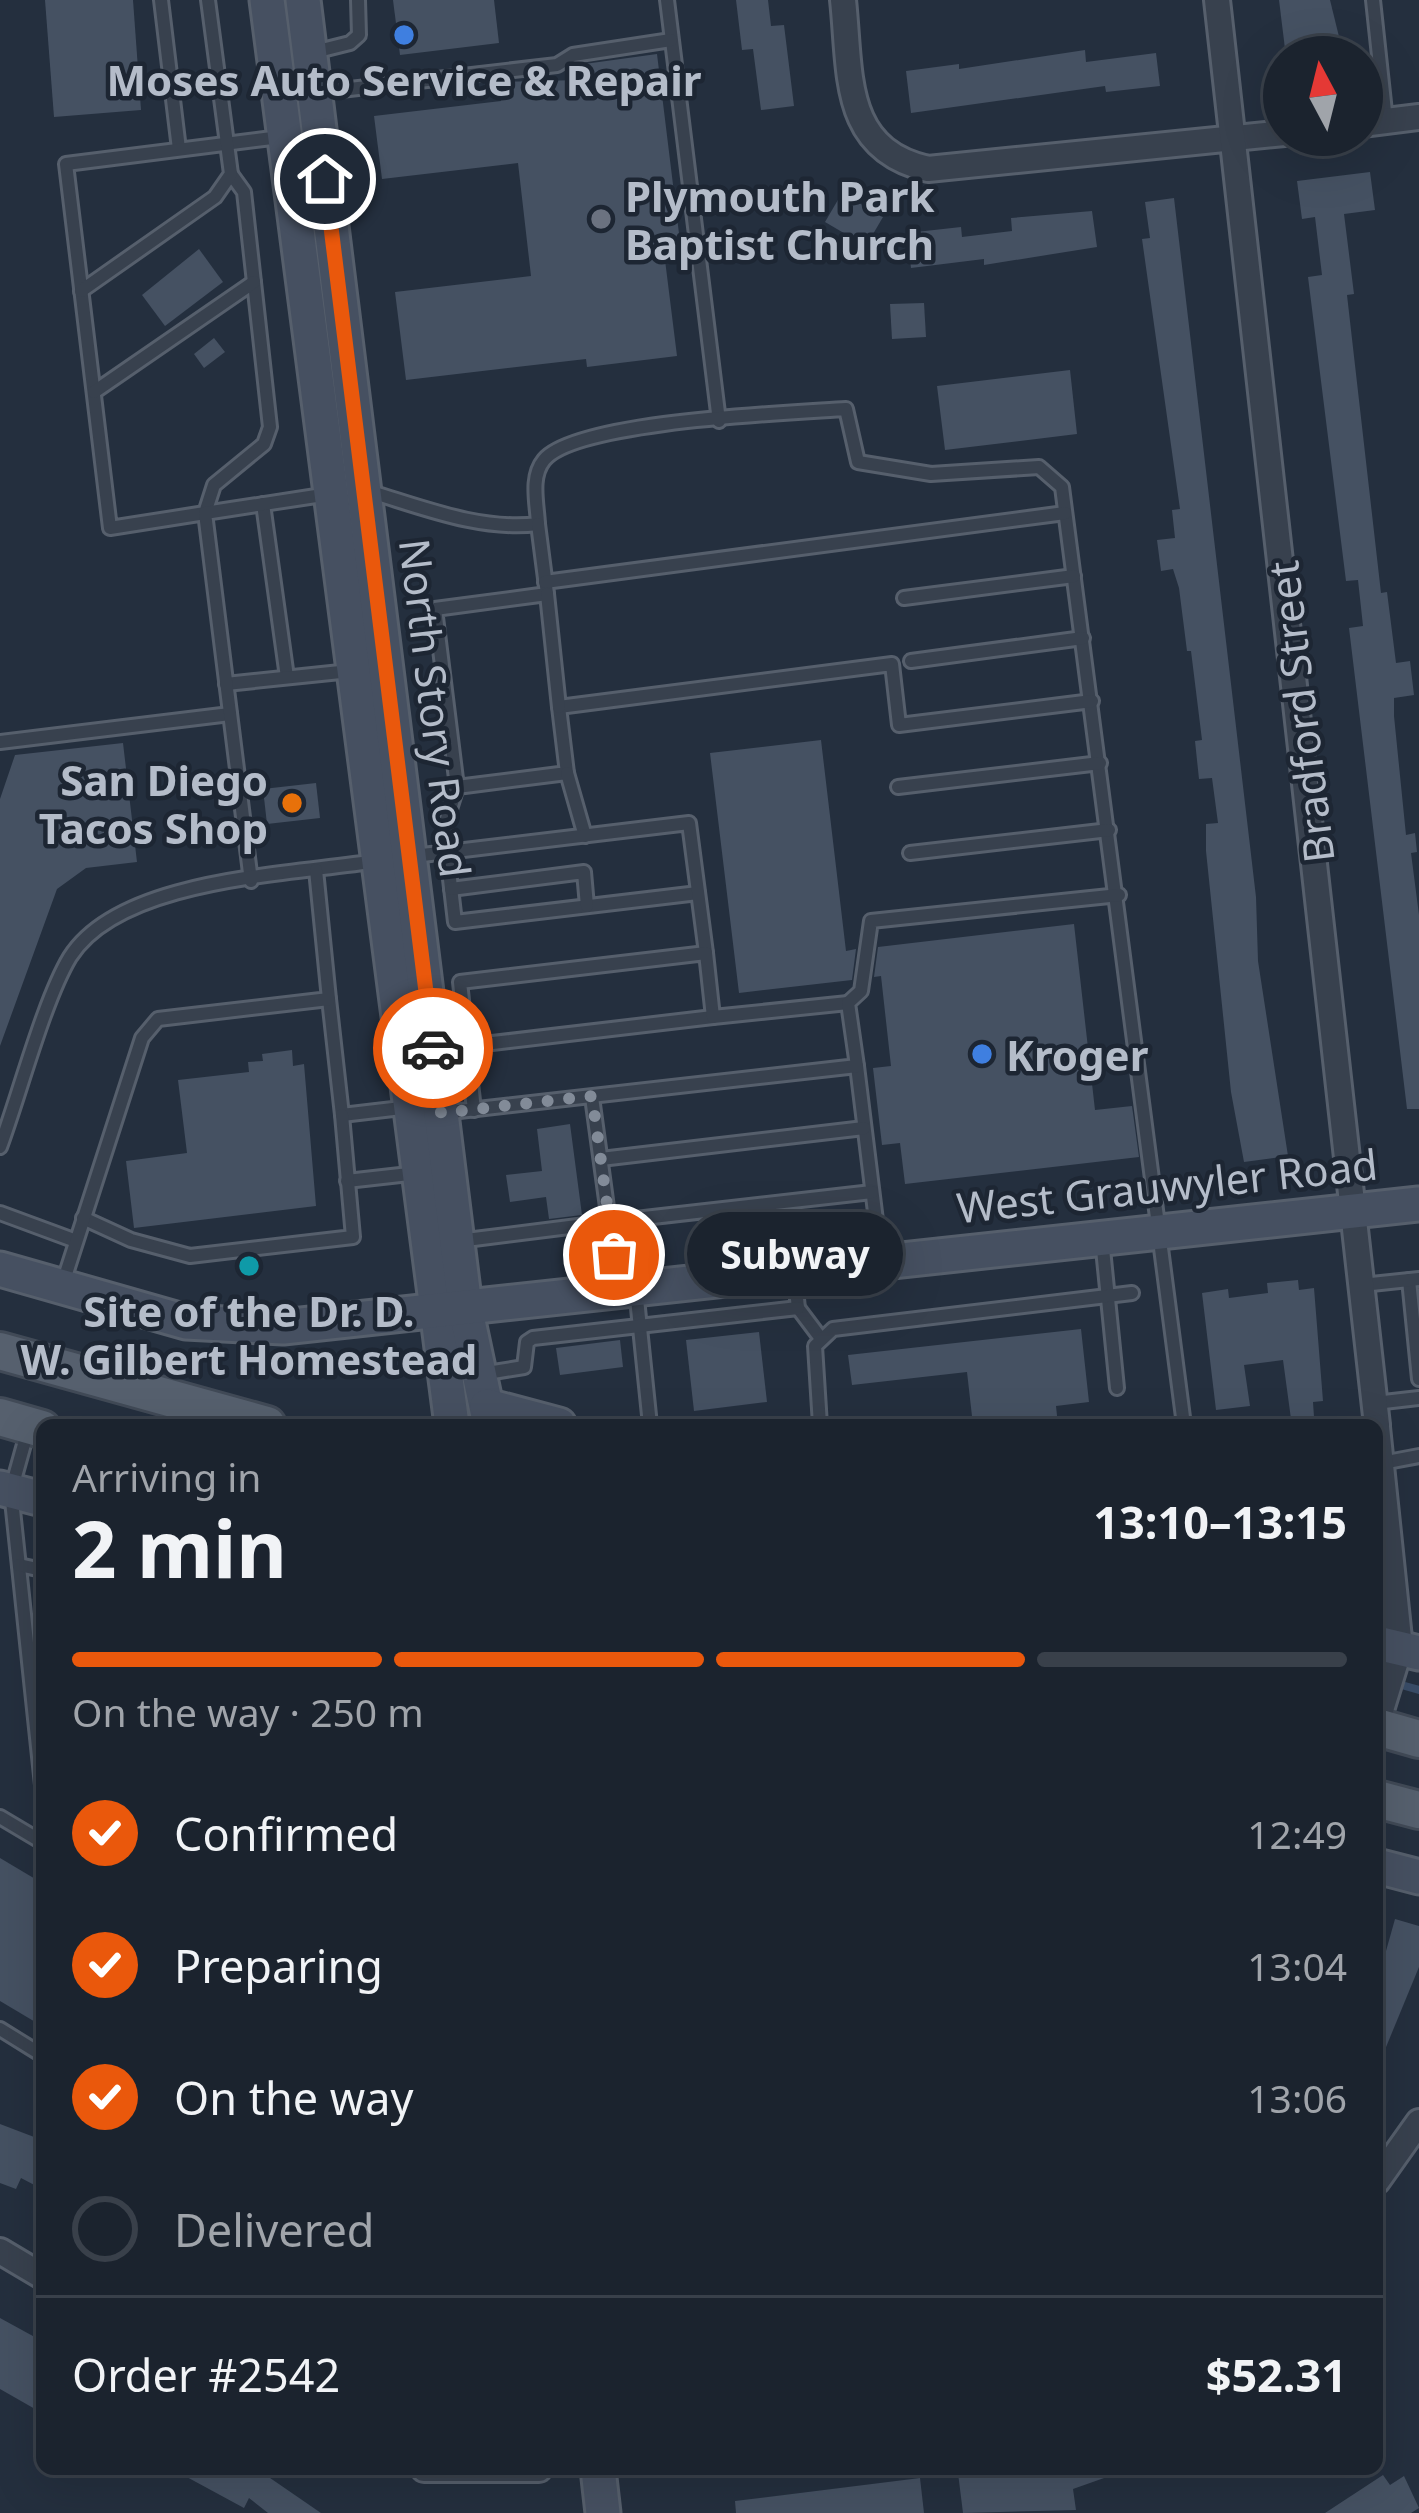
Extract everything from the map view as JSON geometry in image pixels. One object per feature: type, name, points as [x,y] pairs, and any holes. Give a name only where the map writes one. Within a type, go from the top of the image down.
[{"type":"main road","name":"North Story Road","points":[[267,0],[275,57],[302,134],[393,859]]},
{"type":"main road","name":"North Story Road","points":[[302,134],[314,93],[303,0]]},
{"type":"main road","name":"North Story Road","points":[[347,492],[353,670],[442,1110],[457,1241],[452,1419]]},
{"type":"main road","name":"North Story Road","points":[[442,1110],[420,1173],[452,1308],[486,1402]]},
{"type":"main road","name":"West Grauwyler Road","points":[[0,1269],[186,1322],[283,1327],[1419,1204]]},
{"type":"main road","points":[[0,1351],[245,1419]]},
{"type":"main road","points":[[486,1402],[540,1419]]},
{"type":"main road","points":[[1383,1727],[1419,1739]]},
{"type":"main road","points":[[1383,1801],[1419,1810]]},
{"type":"main road","points":[[1383,1868],[1419,1877]]},
{"type":"main road","points":[[599,2475],[603,2513]]},
{"type":"street","points":[[843,0],[856,110],[864,129],[880,150],[913,166],[928,169],[1263,135]]},
{"type":"street","name":"Bradford Street","points":[[1217,0],[1376,1418]]},
{"type":"street","points":[[1383,121],[1419,117]]},
{"type":"street","name":"Bradford Street","points":[[1383,1484],[1399,1648]]},
{"type":"street","points":[[1383,1704],[1399,1648]]},
{"type":"street","points":[[1383,2173],[1419,2122]]},
{"type":"street","points":[[0,2251],[36,2272]]},
{"type":"lane","points":[[161,0],[179,149]]},
{"type":"lane","points":[[208,0],[231,174],[244,192],[270,427],[264,444],[214,484],[205,513],[251,881]]},
{"type":"lane","points":[[275,57],[350,43],[359,35],[358,0]]},
{"type":"lane","points":[[667,0],[719,421]]},
{"type":"lane","points":[[1373,0],[1373,36]]},
{"type":"lane","points":[[314,93],[557,65],[572,55],[671,40]]},
{"type":"lane","points":[[302,134],[65,164],[110,528],[347,492],[465,519],[507,526],[538,524]]},
{"type":"lane","points":[[81,291],[215,197],[231,174]]},
{"type":"lane","points":[[94,392],[254,282]]},
{"type":"lane","points":[[585,836],[567,773],[538,524],[536,475],[546,457],[588,434],[846,410],[858,462],[931,474],[1039,467],[1062,488],[1119,895],[1183,1419]]},
{"type":"lane","points":[[263,504],[286,677]]},
{"type":"lane","points":[[698,893],[455,922],[444,828],[457,787],[435,609],[546,588],[1065,512]]},
{"type":"lane","points":[[904,598],[1074,576]]},
{"type":"lane","points":[[911,661],[1083,638]]},
{"type":"lane","points":[[559,706],[892,664],[899,725],[1092,701]]},
{"type":"lane","points":[[226,684],[353,670]]},
{"type":"lane","points":[[0,742],[230,714]]},
{"type":"lane","points":[[898,787],[1100,763]]},
{"type":"lane","points":[[457,787],[567,773]]},
{"type":"lane","points":[[0,1147],[68,961],[88,933],[117,912],[155,899],[251,881],[689,824],[713,1017]]},
{"type":"lane","points":[[910,853],[1109,830]]},
{"type":"lane","points":[[83,1218],[131,1240],[190,1256],[353,1237],[316,870]]},
{"type":"lane","points":[[451,889],[584,872],[587,906]]},
{"type":"lane","points":[[467,1046],[848,1003],[861,991],[871,922],[1119,895]]},
{"type":"lane","points":[[442,1110],[467,1046],[460,982],[706,953]]},
{"type":"lane","points":[[62,1287],[142,1038],[158,1019],[329,999]]},
{"type":"lane","points":[[848,1003],[880,1261]]},
{"type":"lane","points":[[342,1114],[592,1096],[856,1066]]},
{"type":"lane","points":[[592,1096],[608,1222],[640,1325],[649,1419]]},
{"type":"lane","points":[[601,1159],[864,1128]]},
{"type":"lane","points":[[347,1180],[420,1173]]},
{"type":"lane","points":[[457,1241],[872,1192]]},
{"type":"lane","points":[[0,1213],[76,1241]]},
{"type":"lane","points":[[1102,1238],[1117,1388]]},
{"type":"lane","points":[[794,1271],[798,1308],[819,1336]]},
{"type":"lane","points":[[1362,1285],[1414,1279],[1419,1379]]},
{"type":"lane","points":[[820,1419],[815,1346],[819,1336],[833,1329],[1132,1293]]},
{"type":"lane","points":[[486,1402],[524,1367],[527,1342],[533,1338],[798,1308]]},
{"type":"lane","points":[[1376,1418],[1419,1397]]},
{"type":"lane","points":[[24,1424],[17,1542],[36,1728]]},
{"type":"lane","points":[[1383,1463],[1419,1456]]},
{"type":"lane","points":[[0,1538],[17,1542]]},
{"type":"lane","points":[[19,1565],[36,1569]]},
{"type":"lane","points":[[0,1817],[36,1838]]},
{"type":"lane","points":[[0,2029],[36,2051]]},
{"type":"building","points":[[45,0],[133,0],[141,110],[54,117]]},
{"type":"building","points":[[393,0],[494,0],[499,43],[400,55]]},
{"type":"building","points":[[736,0],[768,0],[771,26],[784,25],[794,106],[761,110],[753,49],[742,50]]},
{"type":"building","points":[[1279,0],[1330,0],[1339,36],[1283,36]]},
{"type":"building","points":[[1085,50],[1086,62],[1156,53],[1160,86],[1106,92],[1105,86],[911,113],[906,71],[959,64],[959,69]]},
{"type":"building","name":"Plymouth Park Baptist Church","points":[[657,54],[682,258],[665,260],[677,356],[587,367],[586,359],[406,380],[395,292],[531,276],[518,163],[382,179],[374,116],[501,101],[499,82],[579,80],[577,65]]},
{"type":"building","points":[[1370,172],[1375,210],[1344,214],[1354,294],[1347,295],[1381,593],[1387,592],[1396,663],[1410,661],[1414,695],[1394,698],[1394,716],[1406,835],[1415,833],[1417,852],[1411,853],[1419,915],[1419,1109],[1407,1109],[1349,628],[1363,626],[1358,580],[1346,581],[1308,277],[1322,275],[1315,217],[1302,219],[1297,181]]},
{"type":"building","points":[[842,193],[883,217],[866,246],[825,222]]},
{"type":"building","points":[[1174,198],[1256,897],[1258,961],[1288,1156],[1244,1162],[1231,1092],[1206,851],[1206,824],[1218,823],[1212,778],[1199,779],[1195,741],[1202,740],[1191,651],[1187,651],[1179,588],[1173,569],[1161,571],[1157,540],[1175,538],[1172,510],[1180,509],[1142,239],[1150,238],[1145,202]]},
{"type":"building","points":[[1092,211],[1097,247],[984,265],[984,259],[911,268],[907,233],[961,227],[962,237],[1012,231],[1011,218]]},
{"type":"building","points":[[199,249],[223,282],[165,326],[142,295]]},
{"type":"building","points":[[924,303],[926,337],[892,339],[890,304]]},
{"type":"building","points":[[214,338],[225,352],[204,368],[194,354]]},
{"type":"building","points":[[1070,370],[1077,434],[945,450],[937,386]]},
{"type":"building","points":[[821,740],[846,951],[856,949],[852,980],[739,993],[710,753]]},
{"type":"building","points":[[123,743],[137,862],[86,868],[57,889],[0,1046],[0,799],[15,755]]},
{"type":"building","points":[[316,783],[320,818],[267,824],[263,789]]},
{"type":"building","points":[[1074,924],[1095,1110],[1132,1106],[1139,1157],[905,1184],[900,1143],[882,1145],[873,1068],[891,1066],[881,976],[874,977],[878,947]]},
{"type":"building","points":[[292,1050],[293,1066],[304,1064],[316,1206],[134,1228],[126,1161],[187,1153],[178,1080],[249,1072],[248,1062],[263,1061],[262,1054]]},
{"type":"building","points":[[570,1124],[582,1215],[549,1219],[546,1197],[510,1202],[506,1175],[542,1171],[537,1129]]},
{"type":"building","points":[[1298,1280],[1299,1290],[1314,1288],[1323,1401],[1313,1402],[1314,1417],[1291,1419],[1283,1360],[1244,1365],[1250,1406],[1216,1410],[1202,1293],[1228,1289],[1229,1298],[1268,1293],[1267,1283]]},
{"type":"building","points":[[1081,1329],[1089,1402],[1056,1406],[1057,1419],[972,1419],[967,1372],[852,1385],[848,1355]]},
{"type":"building","points":[[759,1332],[767,1402],[694,1411],[686,1340]]},
{"type":"building","points":[[620,1340],[623,1367],[560,1375],[556,1348]]},
{"type":"building","points":[[0,1858],[36,1879],[36,2022],[0,2001]]},
{"type":"building","points":[[1395,1919],[1419,1926],[1419,1967],[1383,2054],[1383,1962]]},
{"type":"building","points":[[0,2124],[36,2138],[36,2186],[21,2178],[16,2189],[0,2183]]},
{"type":"building","points":[[0,2318],[36,2338],[36,2410],[0,2389]]},
{"type":"building","points":[[183,2475],[266,2475],[321,2513],[268,2513],[249,2498],[244,2508]]},
{"type":"building","points":[[958,2475],[1113,2475],[1073,2489],[1076,2510],[963,2513]]},
{"type":"building","points":[[1383,2475],[1390,2485],[1404,2476],[1419,2508],[1411,2513],[1325,2513]]},
{"type":"building","points":[[920,2478],[924,2513],[736,2513],[735,2501]]},
{"type":"waterway","points":[[1405,1686],[1419,1690]]},
{"type":"way so far","points":[[433,1048],[441,1113],[592,1096],[614,1255]]},
{"type":"place","name":"Moses Auto Service & Repair","points":[[404,35]]},
{"type":"place","name":"Plymouth Park Baptist Church","points":[[601,219]]},
{"type":"place","name":"San Diego Tacos Shop","points":[[292,803]]},
{"type":"place","name":"Kroger","points":[[982,1054]]},
{"type":"place","name":"Subway","points":[[614,1255]]},
{"type":"place","name":"Site of the Dr. D. W. Gilbert Homestead","points":[[249,1266]]},
{"type":"route","points":[[325,179],[433,1048]]}]
